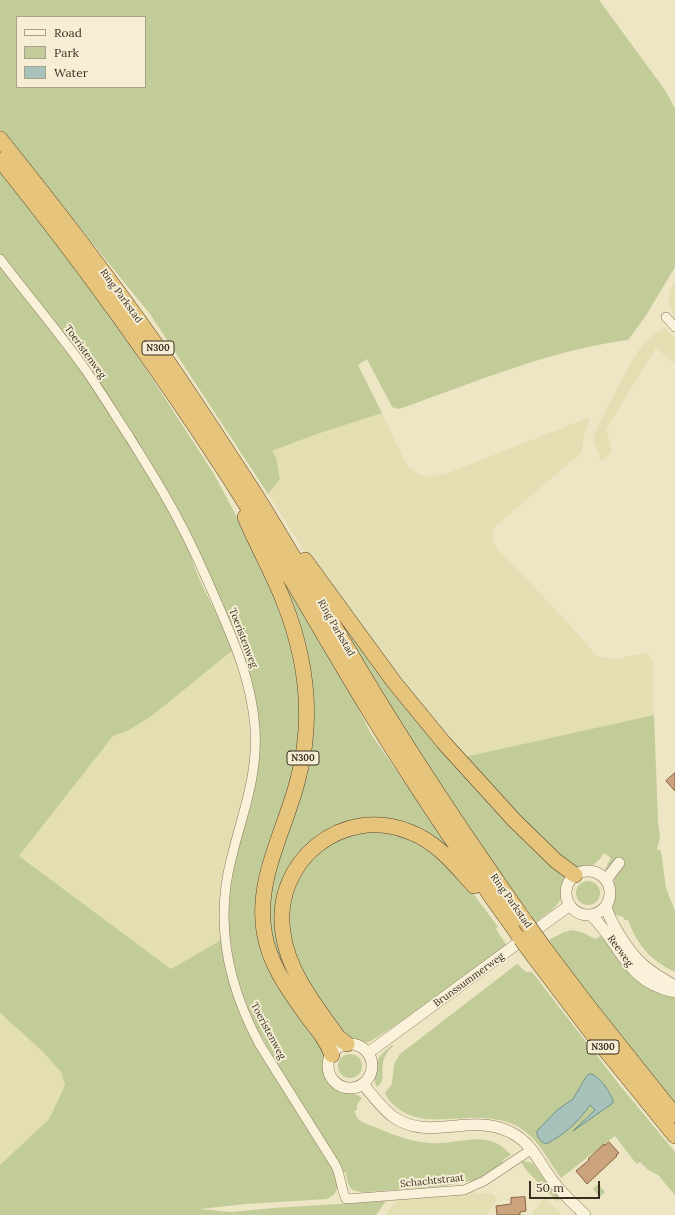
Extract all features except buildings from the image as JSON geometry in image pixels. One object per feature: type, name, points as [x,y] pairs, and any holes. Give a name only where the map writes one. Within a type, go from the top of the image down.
[{"type":"highway","name":"Ring Parkstad","points":[[0,139],[52,204],[153,340],[202,412],[257,497],[359,669],[520,925],[590,1030],[675,1136]]},
{"type":"highway","name":"Ring Parkstad","points":[[0,160],[70,249],[124,322],[168,386],[226,474],[284,567],[391,746],[482,884],[520,925]]},
{"type":"highway","name":"N300","points":[[226,474],[256,544],[284,601],[294,628],[303,663],[307,702],[306,738],[301,769],[288,812],[269,865],[263,890],[262,918],[264,933],[267,947],[278,972],[327,1043],[332,1054]]},
{"type":"highway","name":"N300","points":[[257,497],[321,581],[394,682],[429,726],[480,784],[519,825],[556,861],[576,875]]},
{"type":"highway","name":"N300","points":[[347,1044],[334,1032],[295,972],[283,934],[282,909],[288,885],[300,863],[322,841],[341,831],[362,825],[396,827],[424,838],[446,856],[520,925]]},
{"type":"highway","name":"Ring Parkstad","points":[[540,953],[602,1024],[675,1115]]},
{"type":"street","name":"Toeristenweg","points":[[0,259],[84,368],[149,468],[182,526],[241,659],[252,705],[255,729],[254,760],[249,795],[231,858],[226,889],[224,917],[225,938],[230,968],[239,1000],[251,1028],[336,1166],[346,1199]]},
{"type":"street","points":[[666,317],[675,327]]},
{"type":"street","points":[[606,880],[619,863]]},
{"type":"street","points":[[583,871],[593,871],[606,880],[610,890],[610,896],[606,906],[602,910],[591,915],[586,915],[577,912],[570,906],[567,901],[566,890],[570,880],[576,875],[583,871]]},
{"type":"street","name":"Brunssummerweg","points":[[368,1053],[570,906]]},
{"type":"street","name":"Reeweg","points":[[606,906],[610,919],[633,955],[652,972],[675,986]]},
{"type":"street","name":"Reeweg","points":[[591,915],[601,925],[628,964],[638,974],[654,985],[675,992]]},
{"type":"street","points":[[347,1044],[356,1045],[368,1053],[372,1064],[372,1070],[368,1080],[353,1088],[347,1088],[337,1084],[328,1070],[328,1064],[332,1054],[336,1049],[347,1044]]},
{"type":"street","points":[[363,1084],[392,1116],[403,1122],[425,1128],[488,1124],[502,1128],[514,1134],[524,1140],[532,1148],[554,1183],[585,1215]]},
{"type":"street","name":"Schachtstraat","points":[[346,1199],[464,1190],[484,1181],[532,1148]]},
{"type":"shaded area","points":[[675,282],[675,321],[668,301],[671,289]]},
{"type":"shaded area","points":[[665,327],[675,339],[675,364],[656,348],[606,429],[612,452],[601,461],[593,437],[601,420],[631,362],[645,341]]},
{"type":"shaded area","points":[[382,413],[409,468],[428,477],[448,473],[590,417],[584,435],[582,452],[496,526],[493,533],[493,540],[498,549],[570,625],[594,653],[600,657],[616,659],[644,653],[648,654],[653,661],[654,715],[460,758],[325,583],[268,494],[280,479],[272,451],[317,434]]},
{"type":"shaded area","points":[[233,650],[245,684],[250,747],[245,795],[230,847],[222,889],[221,940],[171,969],[19,856],[113,736],[129,730],[153,715]]},
{"type":"shaded area","points":[[0,1013],[41,1050],[61,1072],[65,1085],[49,1119],[0,1165]]},
{"type":"shaded area","points":[[473,1190],[475,1194],[492,1193],[497,1199],[487,1215],[385,1215],[397,1200],[447,1195]]},
{"type":"shaded area","points":[[544,1198],[560,1213],[561,1215],[531,1215]]},
{"type":"green space","points":[[0,0],[599,0],[665,90],[675,108],[675,267],[645,317],[628,340],[571,351],[543,359],[487,377],[398,409],[392,407],[367,359],[358,365],[382,413],[317,434],[272,451],[276,457],[280,479],[268,494],[150,314],[0,130]]},
{"type":"green space","points":[[0,168],[113,318],[214,474],[270,579],[291,630],[303,726],[260,932],[326,1055],[325,1067],[327,1078],[338,1090],[356,1094],[362,1098],[357,1104],[357,1110],[354,1111],[358,1119],[362,1122],[403,1138],[430,1143],[483,1139],[502,1147],[511,1155],[503,1160],[502,1164],[472,1183],[470,1181],[444,1186],[366,1192],[356,1191],[350,1188],[346,1172],[344,1173],[340,1164],[284,1076],[254,1023],[238,983],[233,961],[229,929],[230,891],[236,857],[251,805],[256,777],[247,667],[236,638],[187,537],[194,566],[233,650],[153,715],[129,730],[113,736],[19,856],[171,969],[221,940],[230,983],[247,1030],[332,1167],[336,1176],[337,1187],[334,1194],[327,1199],[246,1204],[200,1209],[230,1212],[386,1201],[376,1215],[0,1215],[0,1165],[49,1119],[65,1085],[61,1072],[41,1050],[0,1013]]},
{"type":"green space","points":[[262,541],[343,678],[371,734],[463,866],[397,824],[311,845],[278,926],[328,1029],[276,959],[265,913],[309,714]]},
{"type":"green space","points":[[319,584],[448,756],[493,809],[568,876],[558,903],[536,922],[526,908],[524,909],[457,813],[348,640]]},
{"type":"green space","points":[[654,715],[660,838],[657,849],[661,851],[666,888],[675,911],[675,972],[652,957],[646,951],[636,937],[628,920],[616,915],[613,916],[614,883],[617,873],[605,869],[611,858],[604,853],[595,864],[591,866],[572,867],[460,758]]},
{"type":"green space","points":[[374,828],[426,844],[464,881],[498,927],[496,929],[507,946],[402,1021],[371,1041],[364,1043],[355,1041],[339,1032],[310,990],[287,936],[293,880],[326,843]]},
{"type":"green space","points":[[588,881],[597,884],[600,893],[597,902],[588,905],[579,902],[576,893],[579,884]]},
{"type":"green space","points":[[573,930],[584,933],[595,939],[603,935],[675,996],[675,1105],[551,947],[552,944],[549,940],[564,932]]},
{"type":"green space","points":[[517,964],[526,972],[532,972],[622,1088],[675,1152],[675,1195],[658,1175],[647,1169],[640,1162],[637,1164],[615,1136],[561,1178],[544,1152],[534,1140],[523,1130],[510,1123],[481,1118],[430,1119],[412,1116],[404,1112],[391,1103],[385,1093],[392,1084],[394,1064],[400,1054]],"holes":[[[587,1075],[595,1075],[609,1092],[613,1103],[576,1129],[595,1110],[590,1104],[571,1127],[546,1144],[537,1131],[557,1110],[573,1099]]]},
{"type":"green space","points":[[392,1045],[393,1046],[384,1058],[382,1079],[380,1085],[377,1087],[374,1076],[378,1059]]},
{"type":"green space","points":[[350,1054],[359,1057],[362,1066],[359,1075],[350,1078],[341,1075],[338,1066],[341,1057]]},
{"type":"green space","points":[[524,1161],[534,1165],[560,1198],[559,1200],[557,1201],[527,1171],[521,1162]]},
{"type":"green space","points":[[598,1184],[605,1192],[600,1197],[593,1189]]},
{"type":"water","points":[[589,1074],[594,1075],[604,1084],[613,1100],[613,1103],[573,1131],[595,1110],[590,1105],[581,1117],[565,1132],[546,1144],[542,1142],[538,1137],[537,1131],[557,1110],[573,1099]]}]
